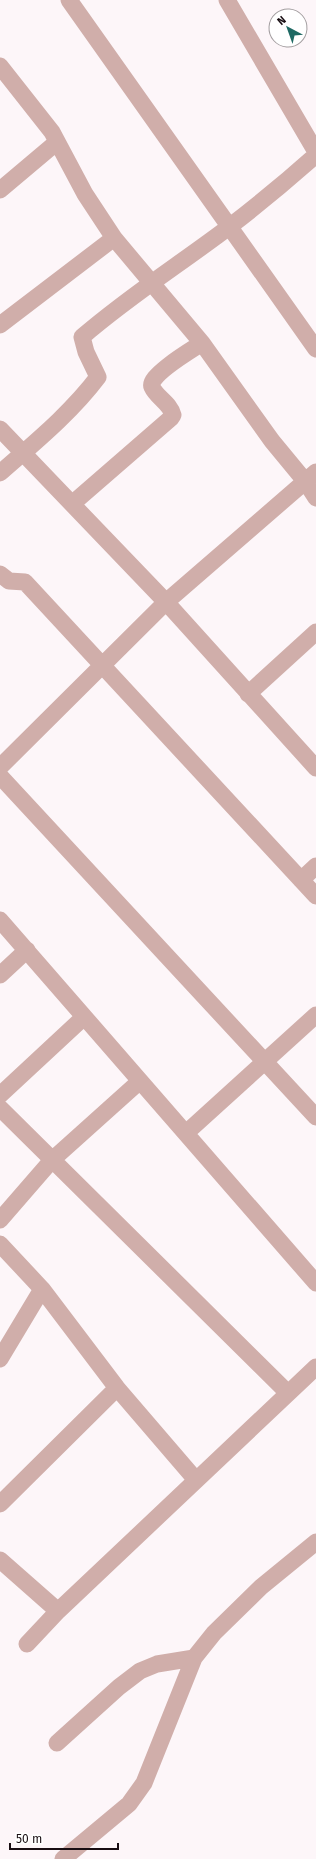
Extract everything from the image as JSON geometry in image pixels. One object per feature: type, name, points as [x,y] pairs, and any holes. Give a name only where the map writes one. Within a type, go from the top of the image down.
[{"type":"street","points":[[69,0],[228,227],[316,349]]},
{"type":"street","points":[[0,473],[80,400],[98,377],[86,352],[82,337],[113,310],[228,227],[284,184],[316,154],[227,0]]},
{"type":"street","points":[[0,66],[52,132],[85,194],[114,238],[202,343],[272,441],[310,477],[316,498]]},
{"type":"street","points":[[0,190],[57,142]]},
{"type":"street","points":[[0,325],[114,238]]},
{"type":"street","points":[[72,504],[171,418],[173,414],[172,410],[151,385],[152,382],[159,373],[202,343]]},
{"type":"street","points":[[0,429],[166,602],[316,768]]},
{"type":"street","points":[[4,756],[102,665],[166,602],[310,477]]},
{"type":"street","points":[[0,574],[9,581],[25,582],[316,896]]},
{"type":"street","points":[[248,694],[316,632]]},
{"type":"street","points":[[0,776],[316,1117]]},
{"type":"street","points":[[301,880],[316,866]]},
{"type":"street","points":[[0,920],[316,1283]]},
{"type":"street","points":[[0,975],[27,950]]},
{"type":"street","points":[[186,1133],[316,1015]]},
{"type":"street","points":[[0,1095],[84,1016]]},
{"type":"street","points":[[0,1220],[52,1160],[140,1081]]},
{"type":"street","points":[[0,1108],[288,1393]]},
{"type":"street","points":[[0,1244],[42,1289],[117,1388],[196,1480]]},
{"type":"street","points":[[0,1359],[42,1289]]},
{"type":"street","points":[[27,1644],[58,1610],[316,1367]]},
{"type":"street","points":[[0,1504],[117,1388]]},
{"type":"street","points":[[63,1859],[129,1804],[144,1783],[194,1658],[214,1633],[261,1587],[316,1542]]},
{"type":"street","points":[[0,1560],[58,1610]]},
{"type":"street","points":[[57,1743],[140,1671],[157,1664],[194,1658]]}]
